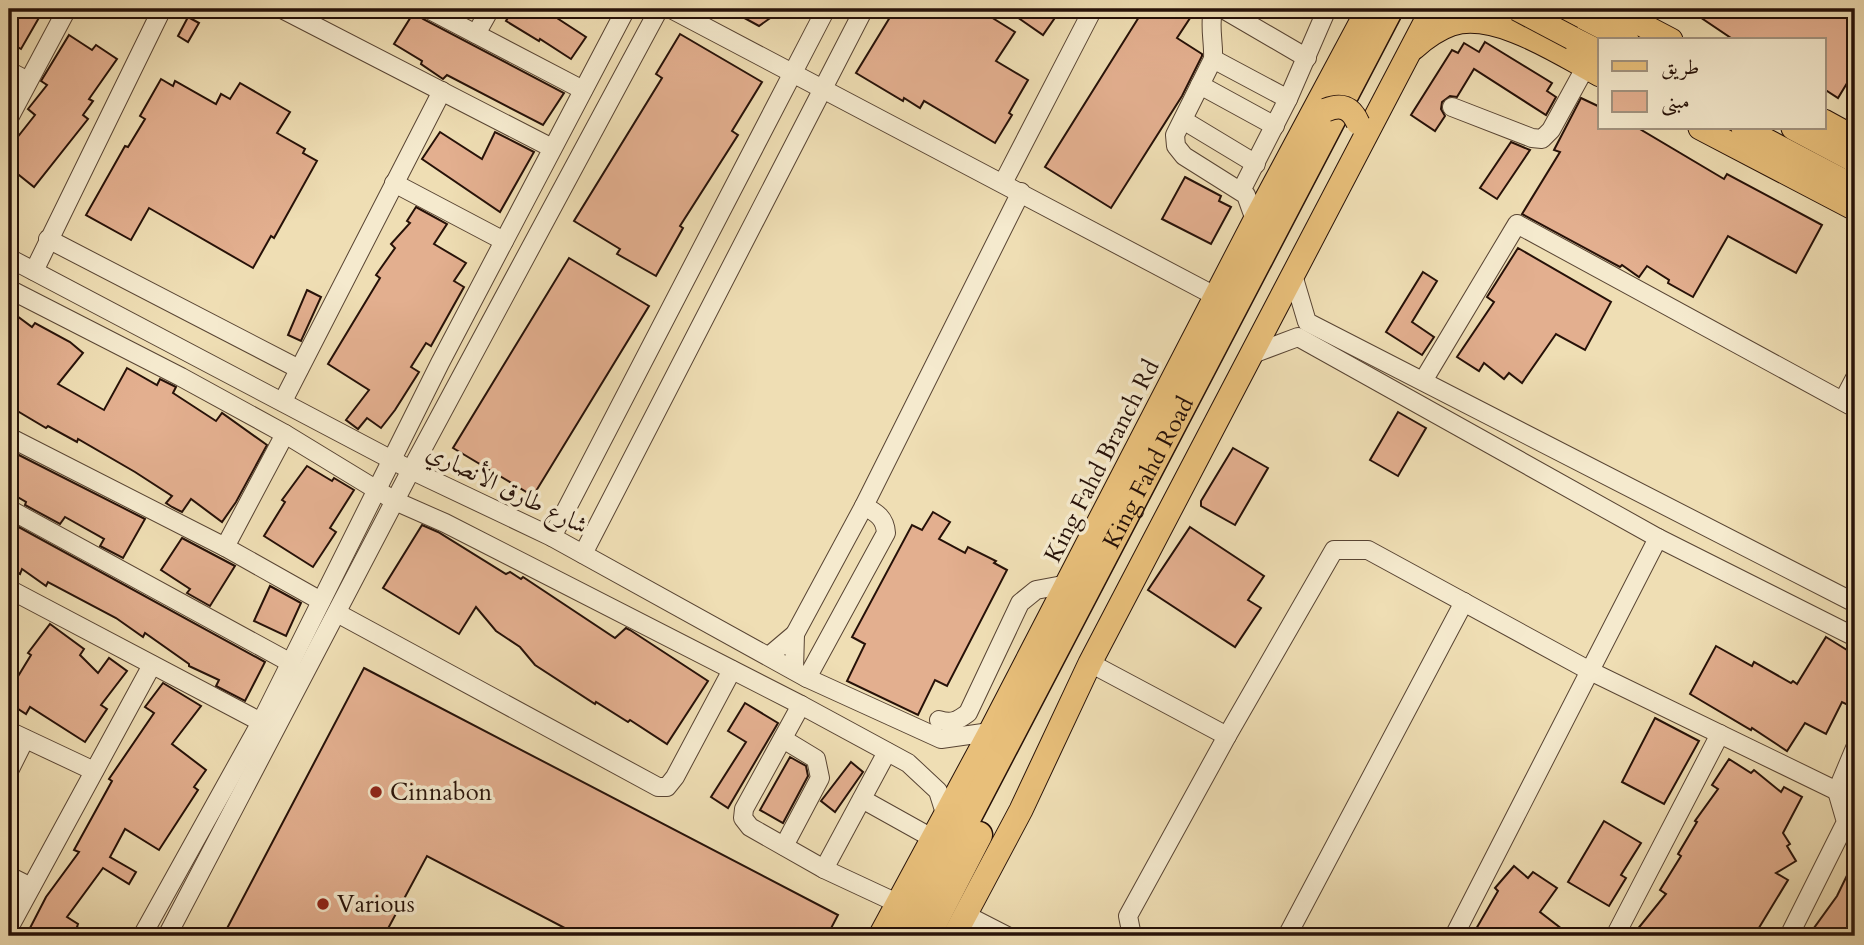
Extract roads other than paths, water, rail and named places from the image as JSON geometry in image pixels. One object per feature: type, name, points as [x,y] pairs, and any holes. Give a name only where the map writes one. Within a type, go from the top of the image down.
[{"type":"highway","name":"King Fahd Road","points":[[906,936],[1390,9]]},
{"type":"highway","name":"King Fahd Road","points":[[927,936],[1406,9]]},
{"type":"main road","points":[[954,936],[1021,810],[1090,663],[1293,275],[1359,134],[1432,9]]},
{"type":"main road","points":[[1482,9],[1529,38]]},
{"type":"main road","points":[[1517,9],[1573,38],[1595,65]]},
{"type":"main road","points":[[1526,9],[1524,18],[1529,38]]},
{"type":"main road","points":[[1612,9],[1667,38]]},
{"type":"main road","points":[[1575,13],[1623,38]]},
{"type":"main road","name":"King Fahd Branch Rd","points":[[880,936],[1068,584],[1255,220],[1317,114],[1362,15]]},
{"type":"main road","points":[[1403,60],[1428,37],[1453,23],[1482,22],[1595,65]]},
{"type":"main road","points":[[1317,114],[1342,106],[1350,110],[1359,134]]},
{"type":"main road","points":[[1826,122],[1853,132]]},
{"type":"main road","points":[[1704,130],[1855,209]]},
{"type":"main road","points":[[1747,130],[1855,187]]},
{"type":"main road","points":[[1797,130],[1855,161]]},
{"type":"street","points":[[9,118],[67,9]]},
{"type":"street","points":[[34,271],[162,9]]},
{"type":"street","points":[[282,9],[552,148]]},
{"type":"street","points":[[428,9],[583,90]]},
{"type":"street","points":[[476,34],[490,9]]},
{"type":"street","points":[[142,936],[261,722],[504,241],[626,9]]},
{"type":"street","points":[[167,936],[411,470],[659,9]]},
{"type":"street","points":[[671,9],[1217,297]]},
{"type":"street","points":[[552,537],[826,9]]},
{"type":"street","points":[[583,554],[864,9]]},
{"type":"street","points":[[1003,183],[1093,9]]},
{"type":"street","points":[[1213,9],[1210,38],[1213,59],[1175,135],[1176,146],[1184,156],[1246,195],[1255,220]]},
{"type":"street","points":[[1223,9],[1307,58]]},
{"type":"street","points":[[1241,191],[1288,99],[1327,9]]},
{"type":"street","points":[[1213,59],[1288,99]]},
{"type":"street","points":[[1452,107],[1532,138],[1542,139],[1595,65]]},
{"type":"street","points":[[9,71],[28,81]]},
{"type":"street","points":[[1200,85],[1275,126]]},
{"type":"street","points":[[283,401],[442,91]]},
{"type":"street","points":[[1183,120],[1256,164]]},
{"type":"street","points":[[394,183],[504,241]]},
{"type":"street","points":[[769,656],[795,634],[864,506],[1021,192]]},
{"type":"street","points":[[1423,381],[1517,223],[1849,405],[1855,378]]},
{"type":"street","points":[[48,239],[299,369]]},
{"type":"street","name":"شارع طارق الأنصاري","points":[[9,258],[411,470],[552,537],[800,674],[941,739],[990,732]]},
{"type":"street","points":[[1293,275],[1307,322],[1855,603]]},
{"type":"street","points":[[9,289],[285,434],[396,502],[445,523],[801,705],[887,752],[908,764],[938,791],[945,813]]},
{"type":"street","points":[[1250,355],[1298,337],[1658,538],[1855,637]]},
{"type":"street","points":[[225,547],[285,434]]},
{"type":"street","points":[[9,437],[225,547],[321,601]]},
{"type":"street","points":[[800,674],[886,533],[886,524],[878,514],[864,506]]},
{"type":"street","points":[[9,509],[291,663]]},
{"type":"street","points":[[1454,936],[1658,538]]},
{"type":"street","points":[[1132,936],[1128,916],[1334,550],[1368,550],[1590,671],[1837,791]]},
{"type":"street","points":[[939,720],[957,722],[968,713],[1020,603],[1036,590],[1068,584]]},
{"type":"street","points":[[9,589],[261,722]]},
{"type":"street","points":[[1287,936],[1464,602]]},
{"type":"street","points":[[337,613],[658,787],[667,787],[675,778],[732,670]]},
{"type":"street","points":[[795,634],[800,674]]},
{"type":"street","points":[[1090,663],[1227,736]]},
{"type":"street","points":[[9,928],[152,665]]},
{"type":"street","points":[[801,705],[744,809],[743,818],[750,827],[824,869],[897,903]]},
{"type":"street","points":[[1615,936],[1720,734]]},
{"type":"street","points":[[9,771],[17,735],[94,771]]},
{"type":"street","points":[[783,739],[816,759],[820,778],[784,846]]},
{"type":"street","points":[[1789,936],[1846,822],[1837,791],[1855,748]]},
{"type":"street","points":[[824,869],[887,752]]},
{"type":"street","points":[[862,799],[932,838]]},
{"type":"street","points":[[9,876],[31,887]]},
{"type":"street","points":[[966,915],[1007,936]]},
{"type":"place","name":"Cinnabon","points":[[376,792]]},
{"type":"place","name":"Various","points":[[323,904]]}]
